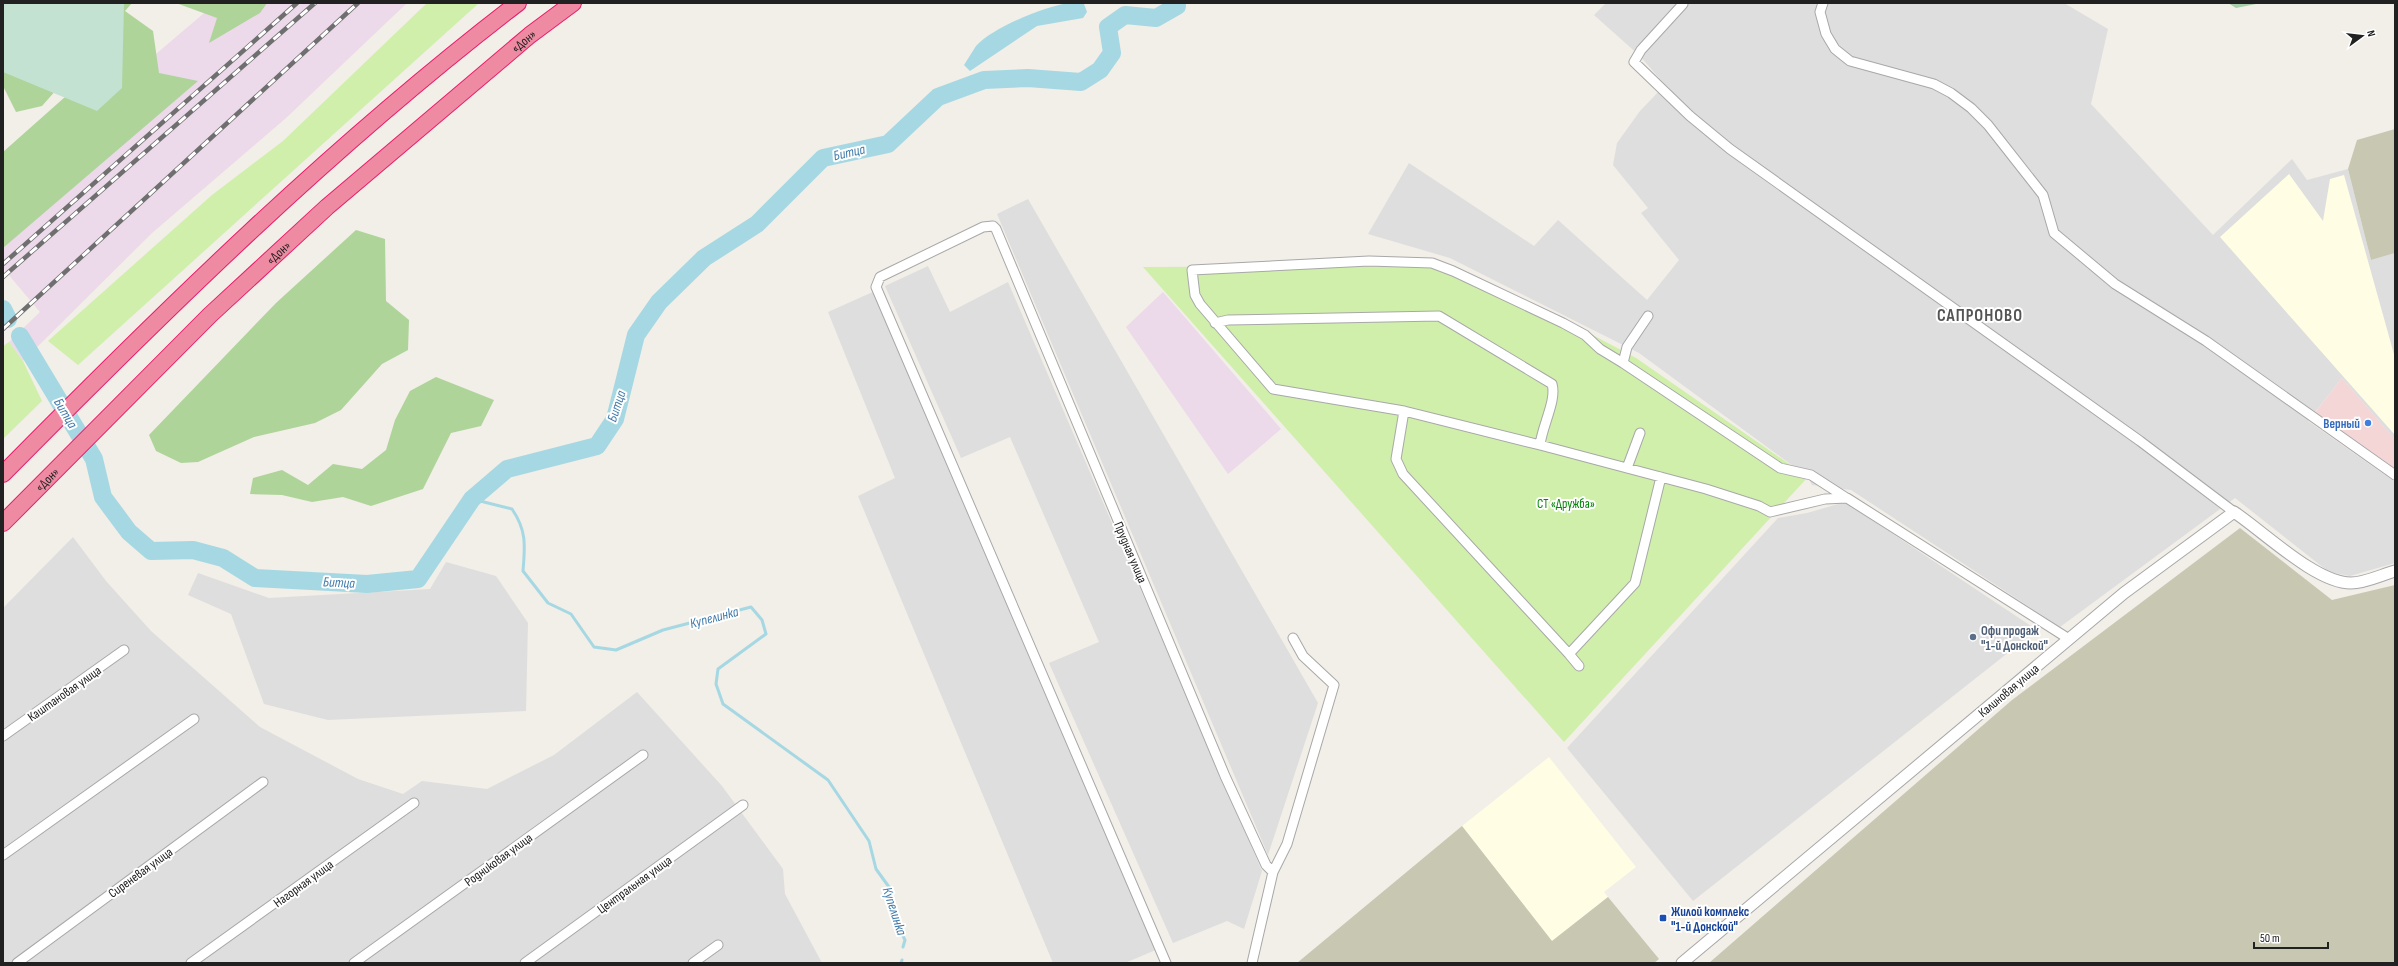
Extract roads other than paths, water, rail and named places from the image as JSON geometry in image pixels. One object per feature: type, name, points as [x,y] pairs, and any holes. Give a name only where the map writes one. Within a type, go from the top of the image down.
[{"type":"highway","points":[[3,474],[92,384],[361,131],[518,3]]},
{"type":"highway","name":"«Дон»","points":[[3,523],[210,315],[327,207],[530,35],[572,3]]},
{"type":"street","points":[[1823,3],[1820,12],[1826,34],[1835,48],[1850,61],[1934,84],[1951,93],[1971,108],[1988,125],[2043,194],[2054,232],[2115,284],[2206,341],[2395,475]]},
{"type":"street","points":[[1684,4],[1640,50],[1634,62],[1690,116],[1767,176],[2140,441],[2312,569],[2329,579],[2352,583],[2395,571]]},
{"type":"street","name":"Прудная улица","points":[[1166,963],[876,287],[880,277],[983,227],[993,226],[996,229],[1225,776],[1266,865],[1273,872]]},
{"type":"street","points":[[1847,498],[1825,499],[1770,512],[1760,506],[1706,489],[1404,411],[1273,389],[1215,323],[1195,295],[1192,270],[1270,265],[1416,261],[1432,263],[1453,271],[1534,308],[1584,335],[1600,349],[1780,468],[1811,476],[1847,498],[2069,639]]},
{"type":"street","points":[[1215,323],[1228,320],[1439,316],[1552,384],[1554,391],[1551,404],[1544,420],[1540,445]]},
{"type":"street","points":[[1623,363],[1627,347],[1648,316]]},
{"type":"street","points":[[1404,411],[1396,459],[1403,474],[1579,666]]},
{"type":"street","points":[[1627,468],[1640,433]]},
{"type":"street","points":[[1569,654],[1635,583],[1662,477]]},
{"type":"street","name":"Калиновая улица","points":[[1682,963],[2124,593],[2234,512]]},
{"type":"street","points":[[1252,963],[1273,872],[1287,844],[1334,685],[1303,656],[1294,638]]},
{"type":"street","name":"Каштановая улица","points":[[3,736],[124,650]]},
{"type":"street","points":[[3,855],[194,719]]},
{"type":"street","name":"Родниковая улица","points":[[354,963],[643,755]]},
{"type":"street","name":"Сиреневая улица","points":[[17,963],[264,782]]},
{"type":"street","name":"Нагорная улица","points":[[191,963],[414,803]]},
{"type":"street","name":"Центральная улица","points":[[524,963],[743,805]]},
{"type":"street","points":[[693,963],[718,945]]},
{"type":"water","points":[[1069,3],[1084,4],[1087,12],[1083,18],[1037,26],[970,71],[964,65],[976,46],[994,32],[1033,13]]},
{"type":"waterway","name":"Битца","points":[[20,336],[94,459],[103,497],[129,532],[151,551],[193,550],[223,558],[255,578],[367,584],[418,579],[472,499],[507,469],[597,446],[615,419],[636,335],[659,302],[704,258],[757,224],[823,158],[888,144],[938,97],[984,80],[1028,78],[1081,82],[1100,70],[1112,53],[1108,27],[1125,15],[1156,18],[1177,6],[1177,3]]},
{"type":"waterway","name":"Битца","points":[[3,309],[8,319]]},
{"type":"waterway","name":"Купелинка","points":[[472,499],[512,509],[523,532],[523,571],[548,603],[571,614],[594,647],[616,650],[663,630],[751,607],[762,620],[766,634],[718,669],[716,684],[723,704],[828,780],[869,841],[876,869],[889,887],[899,928],[905,940],[903,947]]},
{"type":"railway","points":[[3,264],[297,3]]},
{"type":"railway","points":[[3,277],[315,3]]},
{"type":"railway","points":[[3,329],[358,3]]},
{"type":"place","name":"Верный","points":[[2368,423]]},
{"type":"place","name":"Офи продаж \"1-й Донской\"","points":[[1973,637]]},
{"type":"place","name":"Жилой комплекс \"1-й Донской\"","points":[[1663,918]]},
{"type":"district","name":"САПРОНОВО","points":[[1980,315]]},
{"type":"park label","name":"СТ «Дружба»","points":[[1566,503]]}]
